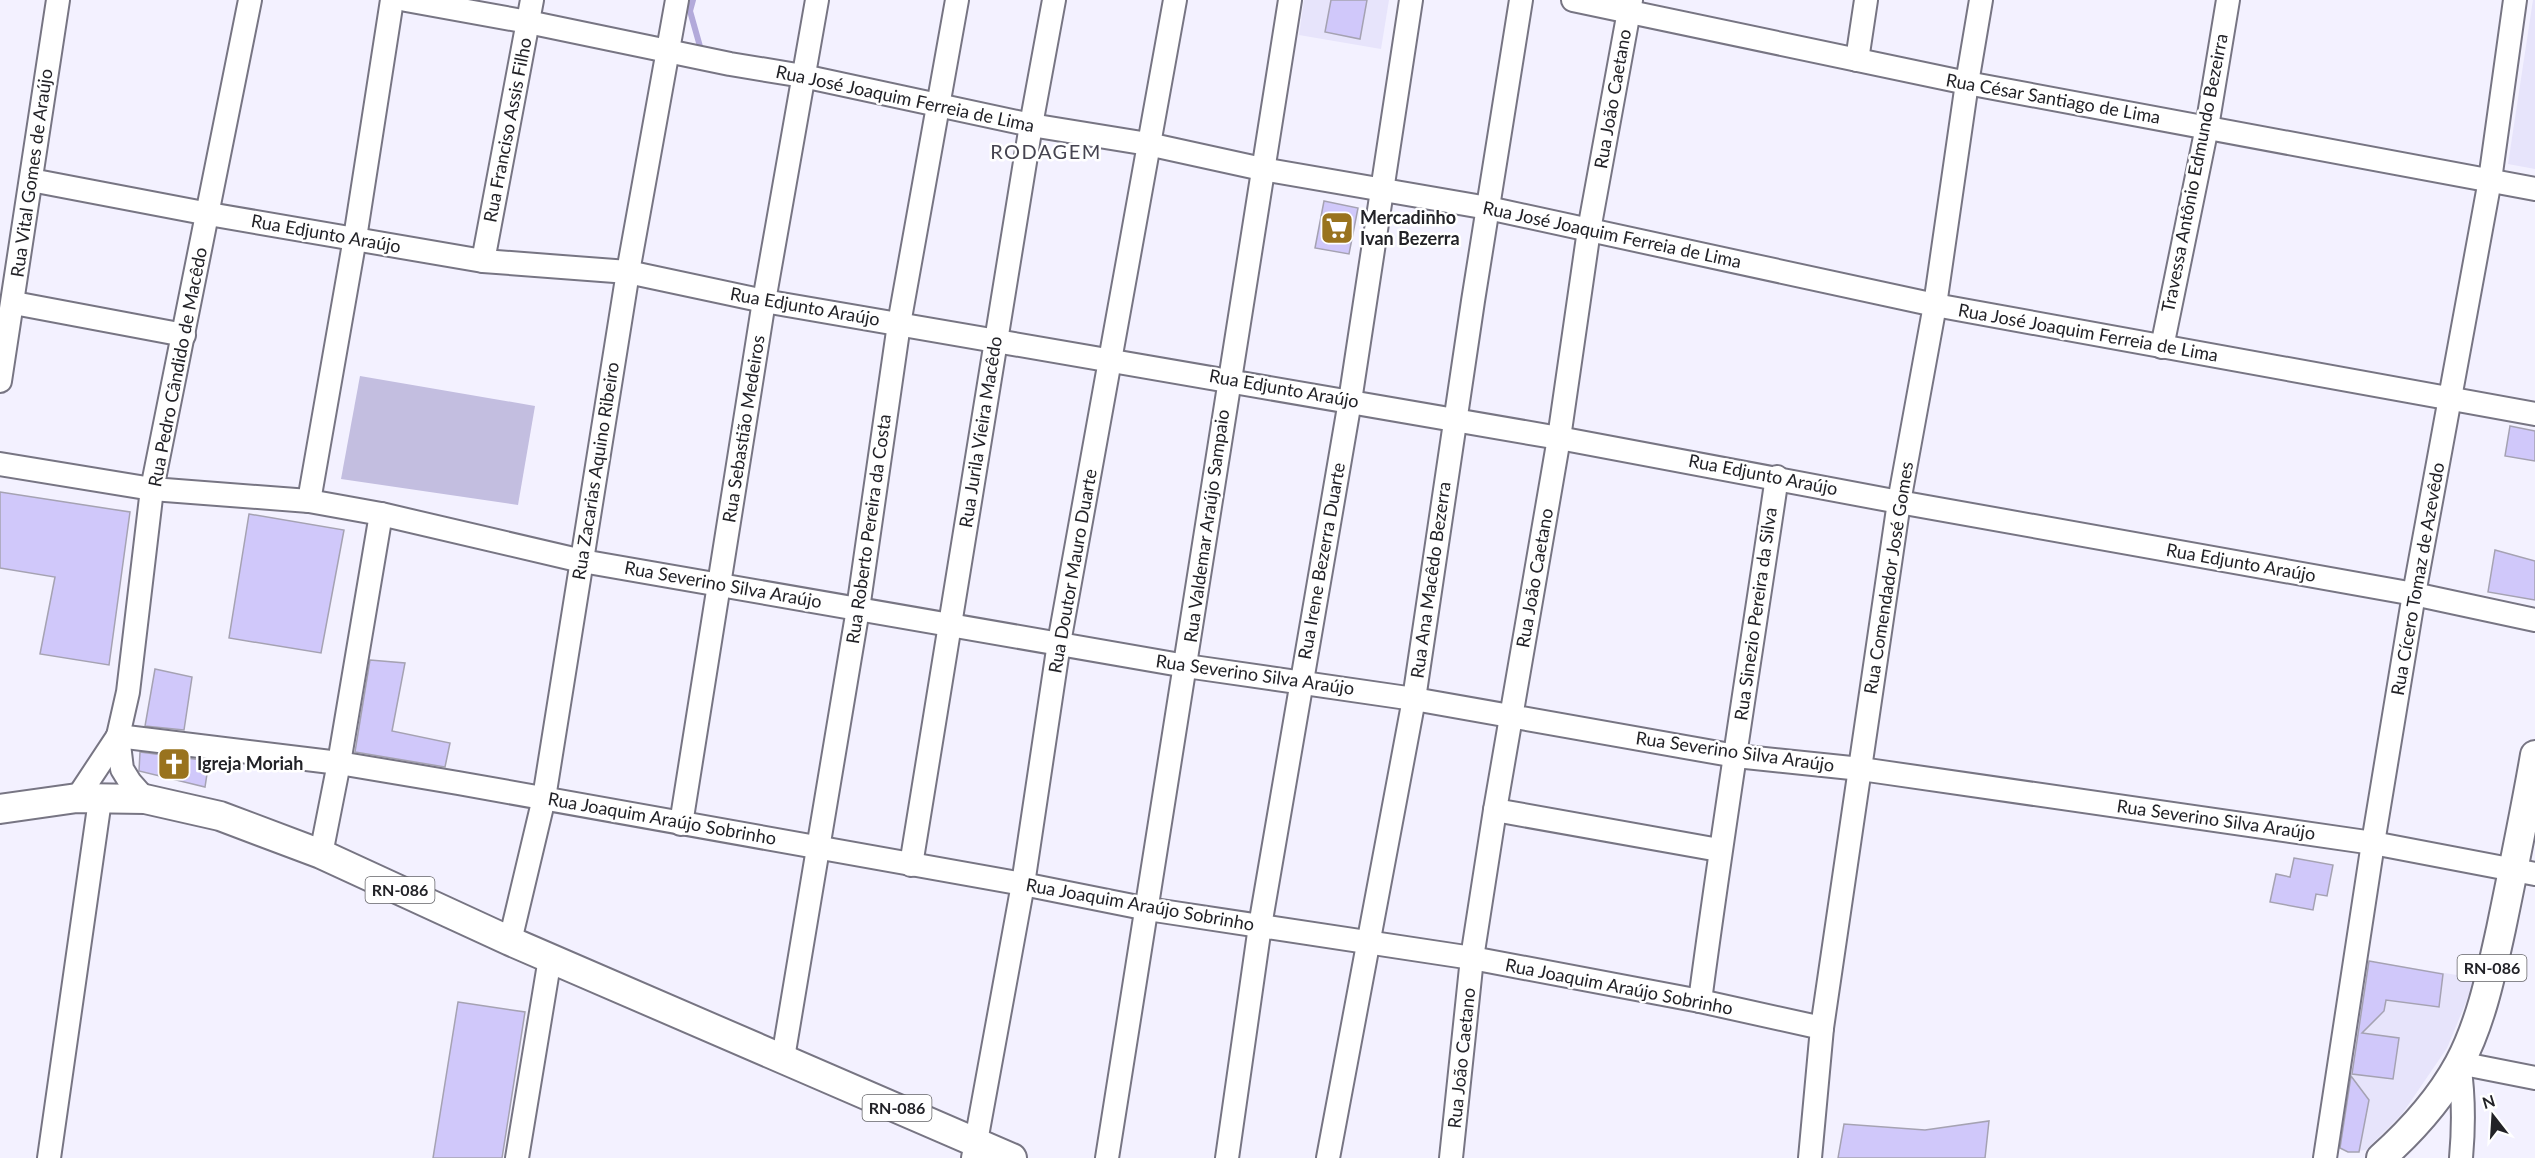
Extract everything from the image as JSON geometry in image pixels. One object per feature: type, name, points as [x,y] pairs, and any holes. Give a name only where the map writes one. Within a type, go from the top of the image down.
[{"type":"main road","name":"RN-086","points":[[2381,1158],[2418,1121],[2459,1064],[2525,871],[2535,757]]},
{"type":"main road","name":"RN-086","points":[[0,809],[88,799],[145,799],[220,816],[321,854],[510,941],[783,1058],[975,1150],[1012,1158]]},
{"type":"street","name":"Rua Vital Gomes de Araújo","points":[[0,381],[14,303],[58,0]]},
{"type":"street","name":"Rua Pedro Cândido de Macêdo","points":[[118,736],[128,692],[152,489],[209,214],[250,0]]},
{"type":"street","points":[[309,501],[392,0]]},
{"type":"street","name":"Rua José Joaquim Ferreia de Lima","points":[[406,0],[530,11],[668,52],[803,76],[1031,125],[1148,144],[1262,169],[1488,208],[1935,305],[2535,414]]},
{"type":"street","name":"Rua Zacarias Aquino Ribeiro","points":[[510,941],[544,798],[628,272],[677,0]]},
{"type":"street","name":"Rua Sebastião Medeiros","points":[[681,824],[764,301],[817,0]]},
{"type":"street","name":"Rua Roberto Pereira da Costa","points":[[783,1058],[858,609],[899,324],[957,0]]},
{"type":"street","name":"Rua Jurila Vieira Macêdo","points":[[911,865],[1031,125],[1054,0]]},
{"type":"street","name":"Rua Doutor Mauro Duarte","points":[[975,1150],[1023,884],[1059,643],[1175,0]]},
{"type":"street","name":"Rua Valdemar Araújo Sampaio","points":[[1107,1158],[1290,0]]},
{"type":"street","name":"Rua Irene Bezerra Duarte","points":[[1227,1158],[1260,926],[1350,400],[1411,0]]},
{"type":"street","name":"Rua Ana Macêdo Bezerra","points":[[1328,1158],[1414,699],[1455,419],[1521,0]]},
{"type":"street","name":"Rua César Santiago de Lima","points":[[1573,0],[1630,6],[1857,60],[1967,83],[2535,189]]},
{"type":"street","points":[[1857,60],[1866,0]]},
{"type":"street","name":"Rua Comendador José Gomes","points":[[1810,1158],[1822,1028],[1899,502],[1935,305],[1981,0]]},
{"type":"street","name":"Travessa Antônio Edmundo Bezeirra","points":[[2162,347],[2206,127],[2228,0]]},
{"type":"street","name":"Rua Cícero Tomaz de Azevêdo","points":[[2325,1158],[2414,594],[2490,180],[2515,0]]},
{"type":"street","name":"Rua João Caetano","points":[[1451,1158],[1472,958],[1559,438],[1589,230],[1630,6]]},
{"type":"street","name":"Rua Franciso Assis Filho","points":[[483,261],[530,11]]},
{"type":"street","name":"Rua Edjunto Araújo","points":[[31,180],[209,214],[483,261],[628,272],[764,301],[1350,400],[1777,477],[1899,502],[2414,594],[2535,620]]},
{"type":"street","points":[[14,303],[184,335]]},
{"type":"street","name":"Rua Severino Silva Araújo","points":[[0,464],[152,489],[309,501],[381,514],[582,561],[1186,666],[1414,699],[1736,756],[1861,769],[2373,843],[2525,871]]},
{"type":"street","name":"Rua Sinezio Pereira da Silva","points":[[1700,1001],[1719,850],[1736,756],[1777,477]]},
{"type":"street","points":[[321,854],[339,763],[381,514]]},
{"type":"street","points":[[49,1158],[88,799],[118,736]]},
{"type":"street","points":[[118,736],[122,769],[145,799]]},
{"type":"street","name":"Rua Joaquim Araújo Sobrinho","points":[[118,736],[339,763],[458,783],[1023,884],[1148,909],[1472,958],[1700,1001],[1822,1028]]},
{"type":"street","points":[[1495,810],[1719,850]]},
{"type":"street","points":[[518,1158],[550,958]]},
{"type":"street","points":[[2461,1158],[2464,1112],[2459,1064],[2535,1078]]},
{"type":"shaded area","points":[[1304,0],[1389,0],[1381,49],[1299,35]]},
{"type":"shaded area","points":[[2533,0],[2535,0],[2535,169],[2508,164]]},
{"type":"shaded area","points":[[360,376],[535,406],[518,505],[341,479]]},
{"type":"shaded area","points":[[2368,961],[2476,978],[2447,1048],[2402,1114],[2366,1150],[2348,1152],[2340,1148],[2334,1135]]},
{"type":"building","points":[[1331,0],[1367,0],[1360,39],[1325,32]]},
{"type":"building","name":"Mercadinho Ivan Bezerra","points":[[1324,201],[1358,208],[1349,254],[1315,248]]},
{"type":"building","points":[[2510,426],[2535,431],[2535,461],[2505,456]]},
{"type":"building","points":[[0,492],[130,512],[109,665],[40,654],[55,577],[0,568]]},
{"type":"building","points":[[249,514],[344,530],[321,653],[229,638]]},
{"type":"building","points":[[2495,550],[2535,561],[2535,600],[2488,592]]},
{"type":"building","points":[[370,660],[405,663],[392,731],[450,743],[445,767],[355,752]]},
{"type":"building","points":[[155,669],[192,677],[184,730],[145,726]]},
{"type":"building","name":"Igreja Moriah","points":[[140,752],[209,761],[205,787],[139,771]]},
{"type":"building","points":[[2294,858],[2333,865],[2327,896],[2316,894],[2313,910],[2270,902],[2276,874],[2290,877]]},
{"type":"building","points":[[2369,961],[2443,974],[2439,1007],[2386,1000],[2384,1011],[2362,1033],[2399,1038],[2393,1079],[2352,1074]]},
{"type":"building","points":[[458,1002],[525,1012],[502,1158],[433,1158]]},
{"type":"building","points":[[2351,1076],[2369,1100],[2359,1152],[2348,1152],[2340,1148]]},
{"type":"building","points":[[1989,1121],[1985,1158],[1838,1158],[1844,1124],[1925,1130]]},
{"type":"waterway","points":[[693,0],[690,11],[701,50]]},
{"type":"place","name":"Mercadinho Ivan Bezerra","points":[[1337,228]]},
{"type":"place","name":"Igreja Moriah","points":[[174,764]]},
{"type":"district","name":"RODAGEM","points":[[1046,152]]}]
